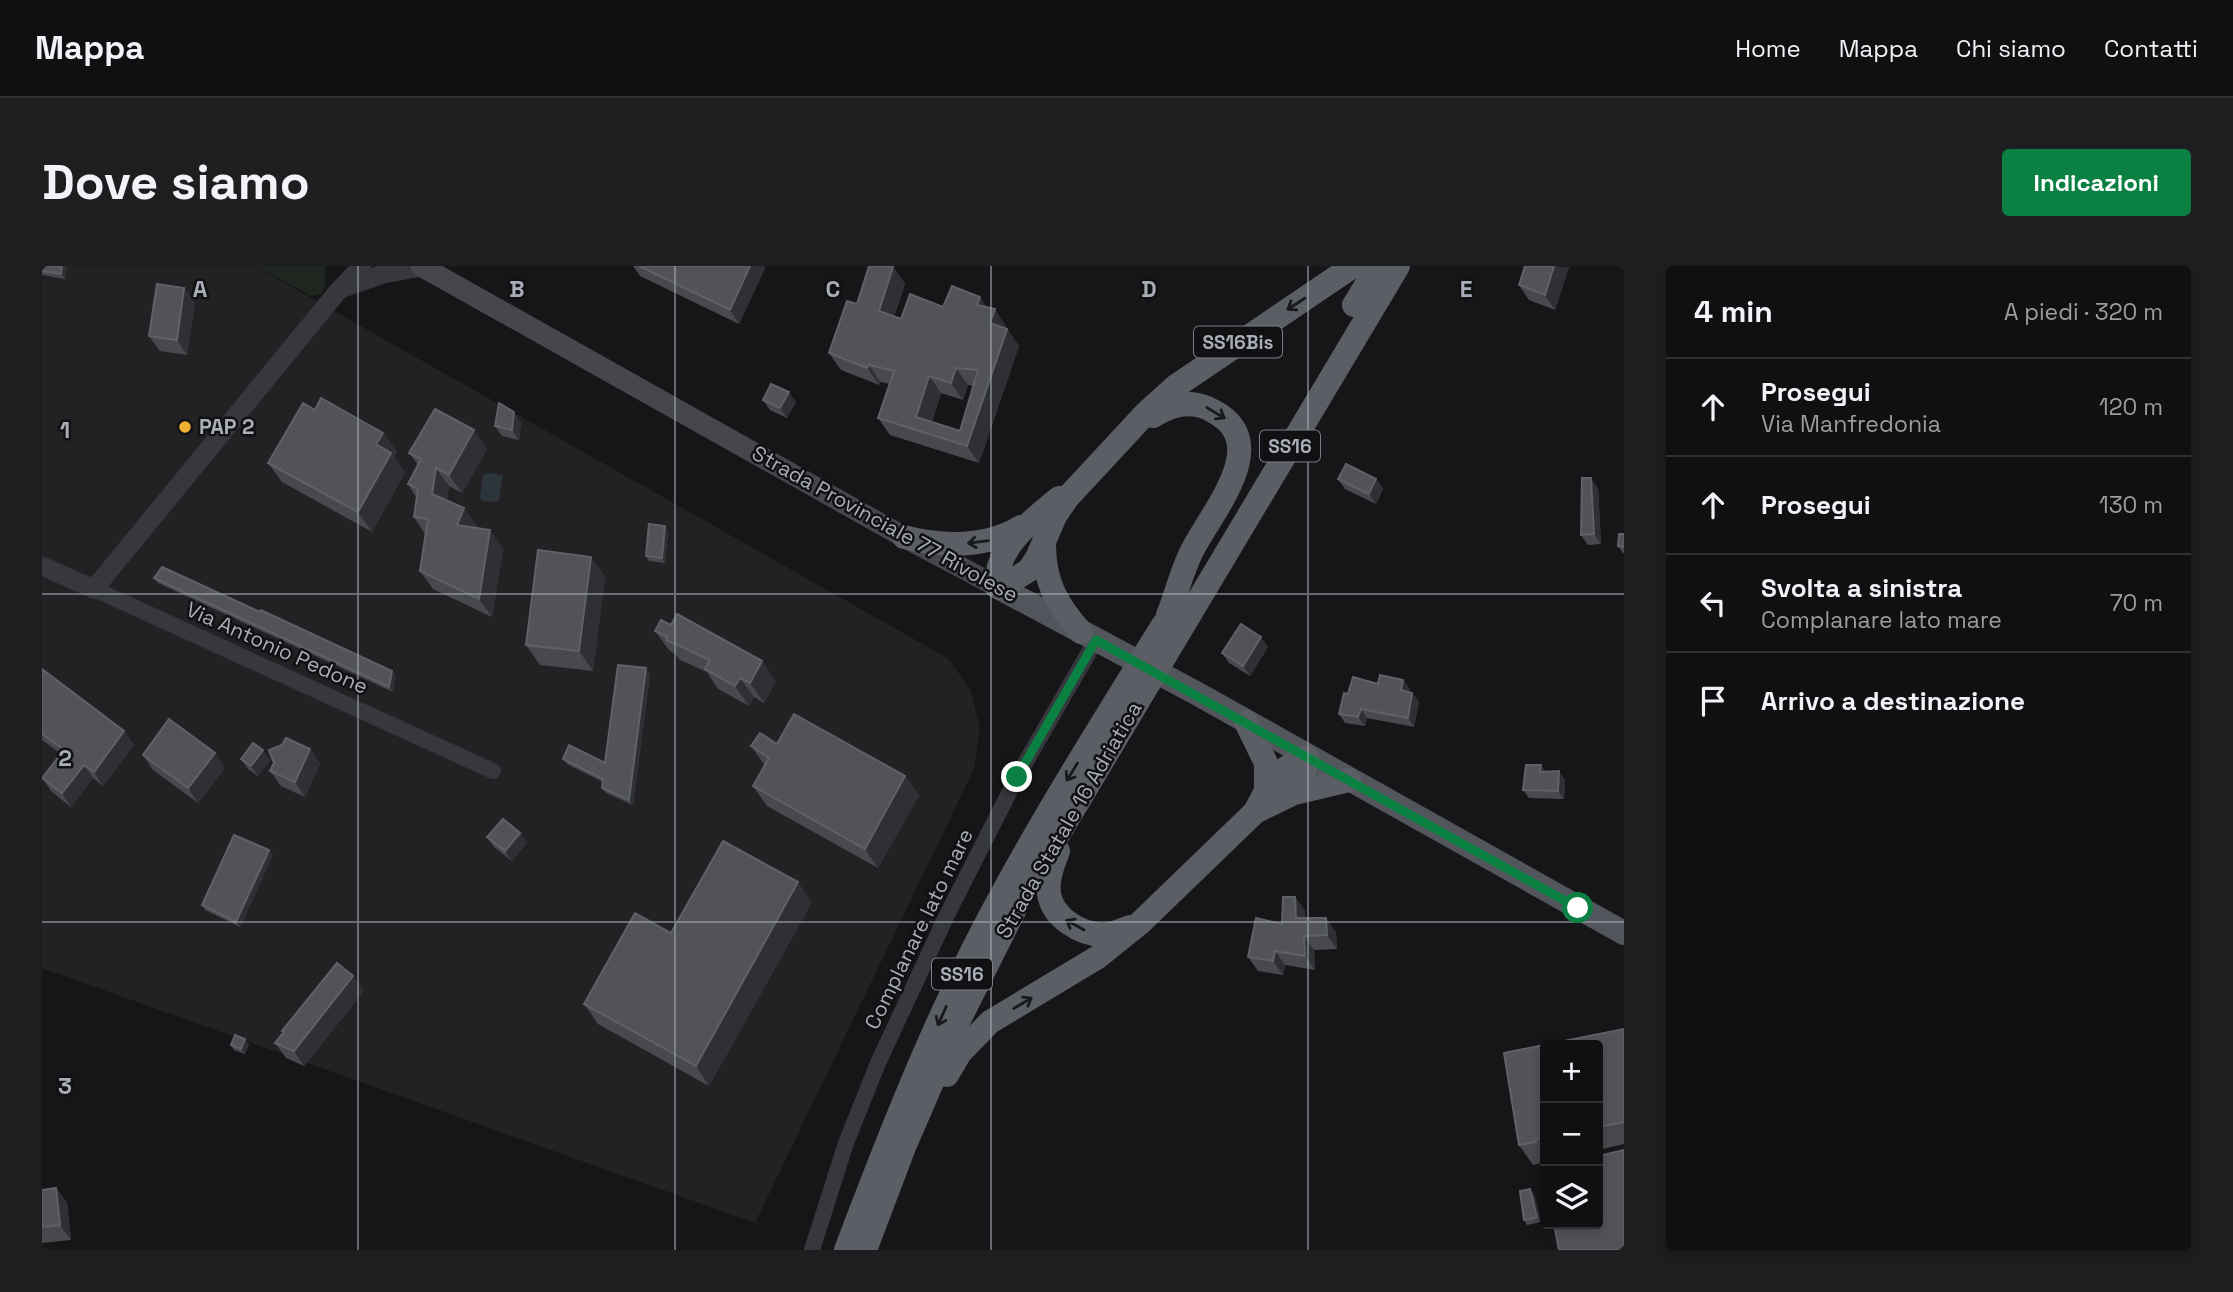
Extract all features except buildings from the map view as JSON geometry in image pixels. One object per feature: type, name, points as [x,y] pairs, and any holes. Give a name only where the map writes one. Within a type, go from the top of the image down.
[{"type":"highway","name":"SS16Bis","points":[[1132,430],[1162,397],[1191,375],[1353,266]]},
{"type":"highway","name":"Strada Statale 16 Adriatica","points":[[1175,620],[1378,266]]},
{"type":"highway","name":"Strada Statale 16 Adriatica","points":[[846,1250],[887,1143],[943,1013],[1006,887],[1116,718],[1398,266]]},
{"type":"highway","points":[[998,587],[1029,570],[1044,544],[1060,506],[1132,430],[1164,409],[1193,404],[1211,409],[1227,420],[1239,446],[1236,474],[1190,554],[1175,620]]},
{"type":"highway","points":[[904,537],[944,543],[984,542],[1009,533],[1039,514],[1085,478]]},
{"type":"highway","points":[[998,587],[999,564],[1005,552],[1039,514]]},
{"type":"highway","points":[[1044,544],[1047,578],[1052,592],[1089,636]]},
{"type":"highway","name":"Strada Statale 16 Adriatica","points":[[865,1250],[904,1147],[965,1007],[1021,897],[1082,792],[1116,718]]},
{"type":"highway","points":[[1246,722],[1266,763],[1266,790]]},
{"type":"highway","points":[[1255,813],[1266,790],[1287,765],[1307,757]]},
{"type":"highway","points":[[1294,793],[1304,777],[1307,757]]},
{"type":"highway","points":[[904,1147],[960,1053],[990,1022],[1098,957],[1139,924],[1255,813],[1294,793],[1349,780]]},
{"type":"highway","points":[[1082,792],[1050,872],[1049,895],[1060,916],[1078,930],[1105,935],[1139,924]]},
{"type":"main road","name":"Strada Provinciale 77 Rivolese","points":[[421,266],[904,537],[1246,722],[1624,933]]},
{"type":"street","points":[[339,290],[340,266]]},
{"type":"street","points":[[339,290],[350,266]]},
{"type":"street","points":[[93,589],[339,290],[362,266]]},
{"type":"street","points":[[339,290],[383,274],[421,266]]},
{"type":"street","name":"Via Antonio Pedone","points":[[42,566],[493,771]]},
{"type":"street","name":"Complanare lato mare","points":[[812,1250],[846,1143],[878,1063],[1089,636]]},
{"type":"shaded area","points":[[42,266],[255,266],[949,659],[971,691],[980,729],[974,769],[755,1223],[42,968]]},
{"type":"shaded area","points":[[256,266],[325,266],[325,285],[321,294],[311,296]]},
{"type":"shaded area","points":[[483,475],[503,475],[499,500],[496,502],[482,501],[480,498]]},
{"type":"place","name":"PAP 2","points":[[185,427]]},
{"type":"route","points":[[1017,777],[1096,640],[1196,693],[1578,908]]}]
